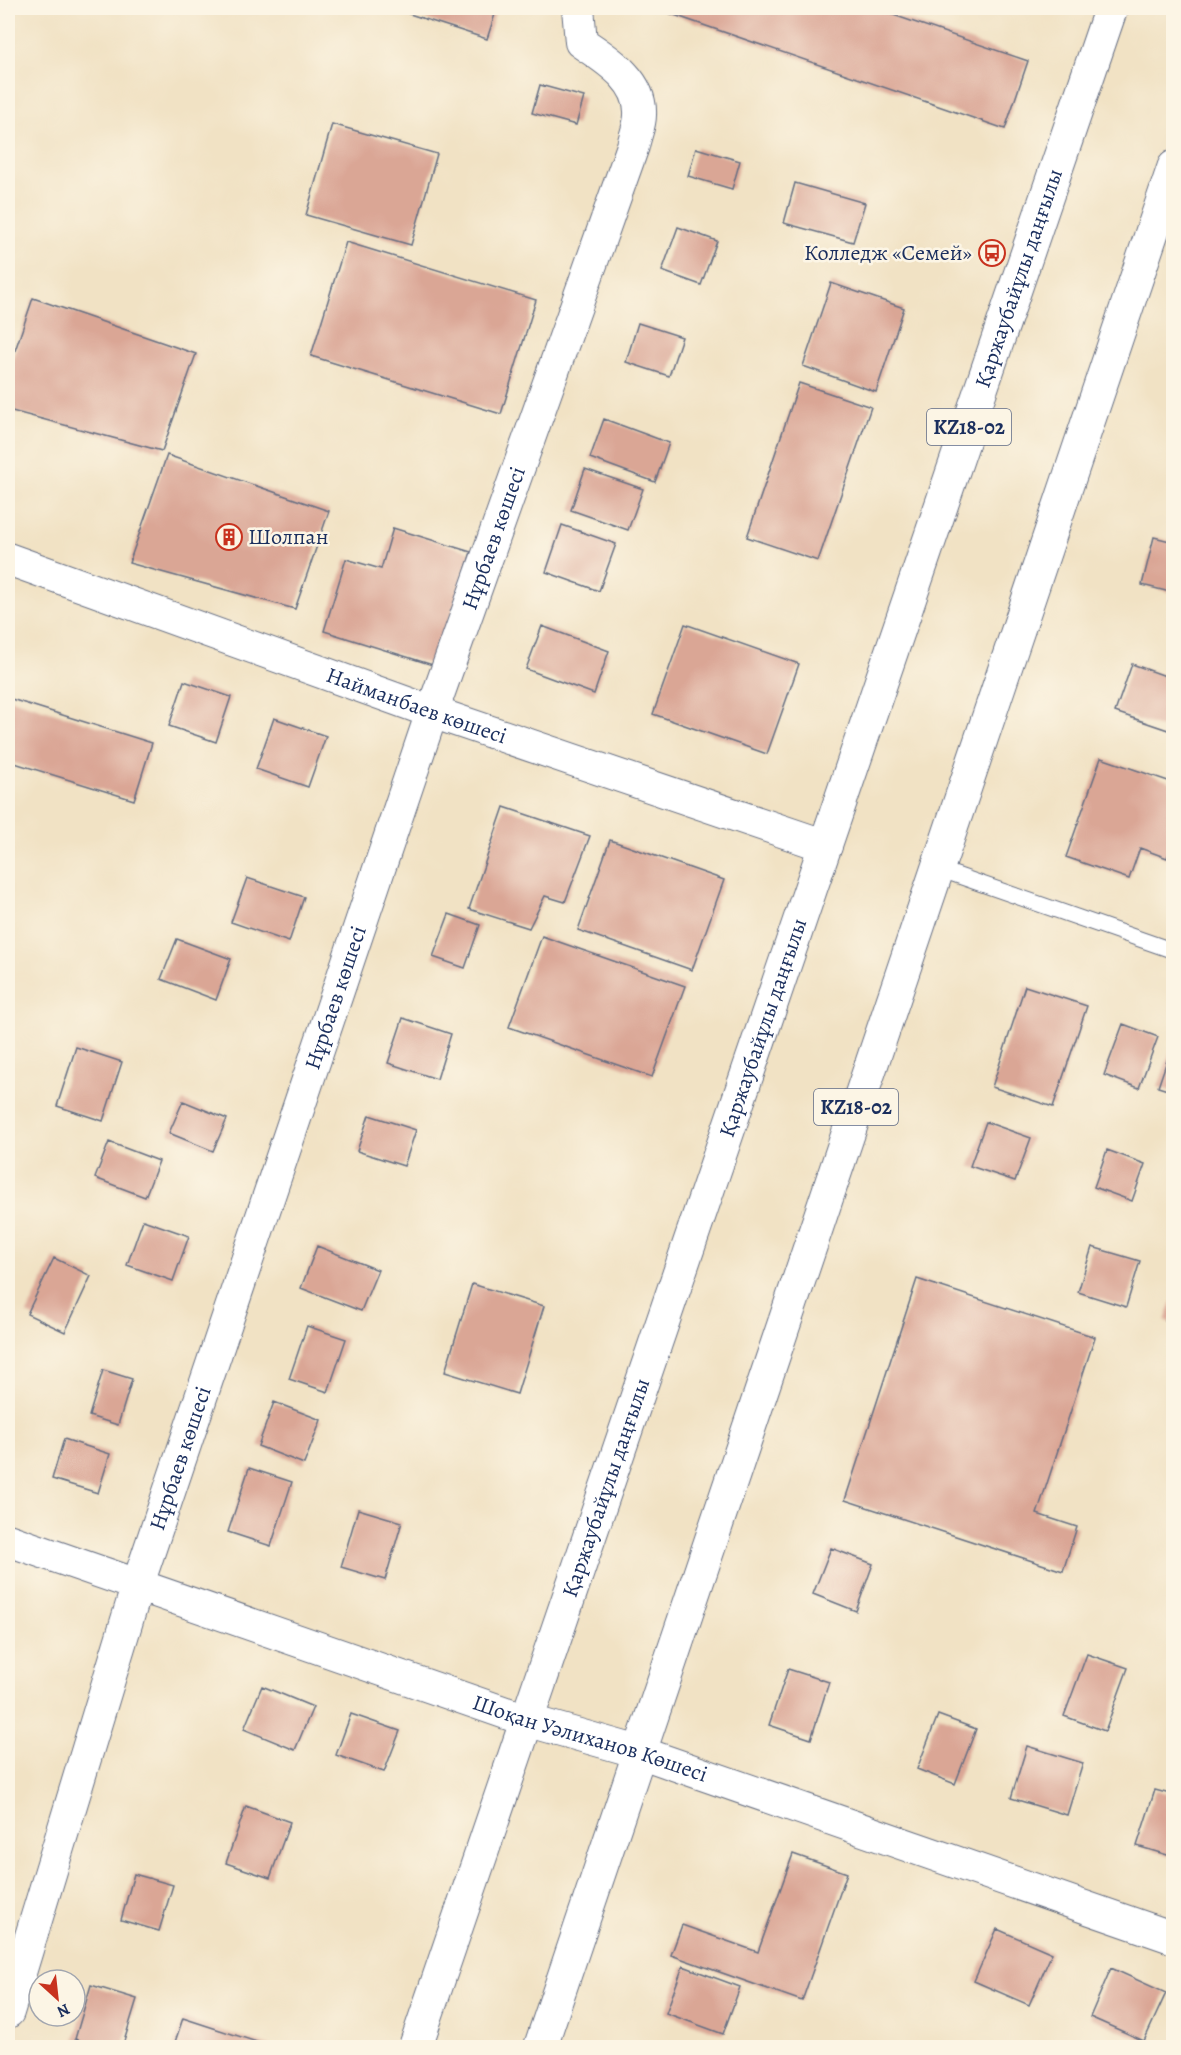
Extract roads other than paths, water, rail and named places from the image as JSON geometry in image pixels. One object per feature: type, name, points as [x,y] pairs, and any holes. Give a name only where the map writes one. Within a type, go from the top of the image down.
[{"type":"highway","name":"Қаржаубайұлы даңғылы","points":[[415,2048],[1111,8]]},
{"type":"highway","name":"KZ18-02","points":[[540,2048],[1173,167]]},
{"type":"street","name":"Нұрбаев көшесі","points":[[8,2012],[138,1584],[432,712],[633,146],[640,114],[636,92],[616,66],[581,42],[578,8]]},
{"type":"street","name":"Найманбаев көшесі","points":[[8,559],[432,712],[826,846]]},
{"type":"street","name":"Шоқан Уәлиханов Көшесі","points":[[8,1540],[526,1720],[639,1752],[1173,1938]]},
{"type":"lane","points":[[936,868],[1173,951]]},
{"type":"place","name":"Колледж «Семей»","points":[[992,253]]},
{"type":"place","name":"Шолпан","points":[[229,537]]}]
